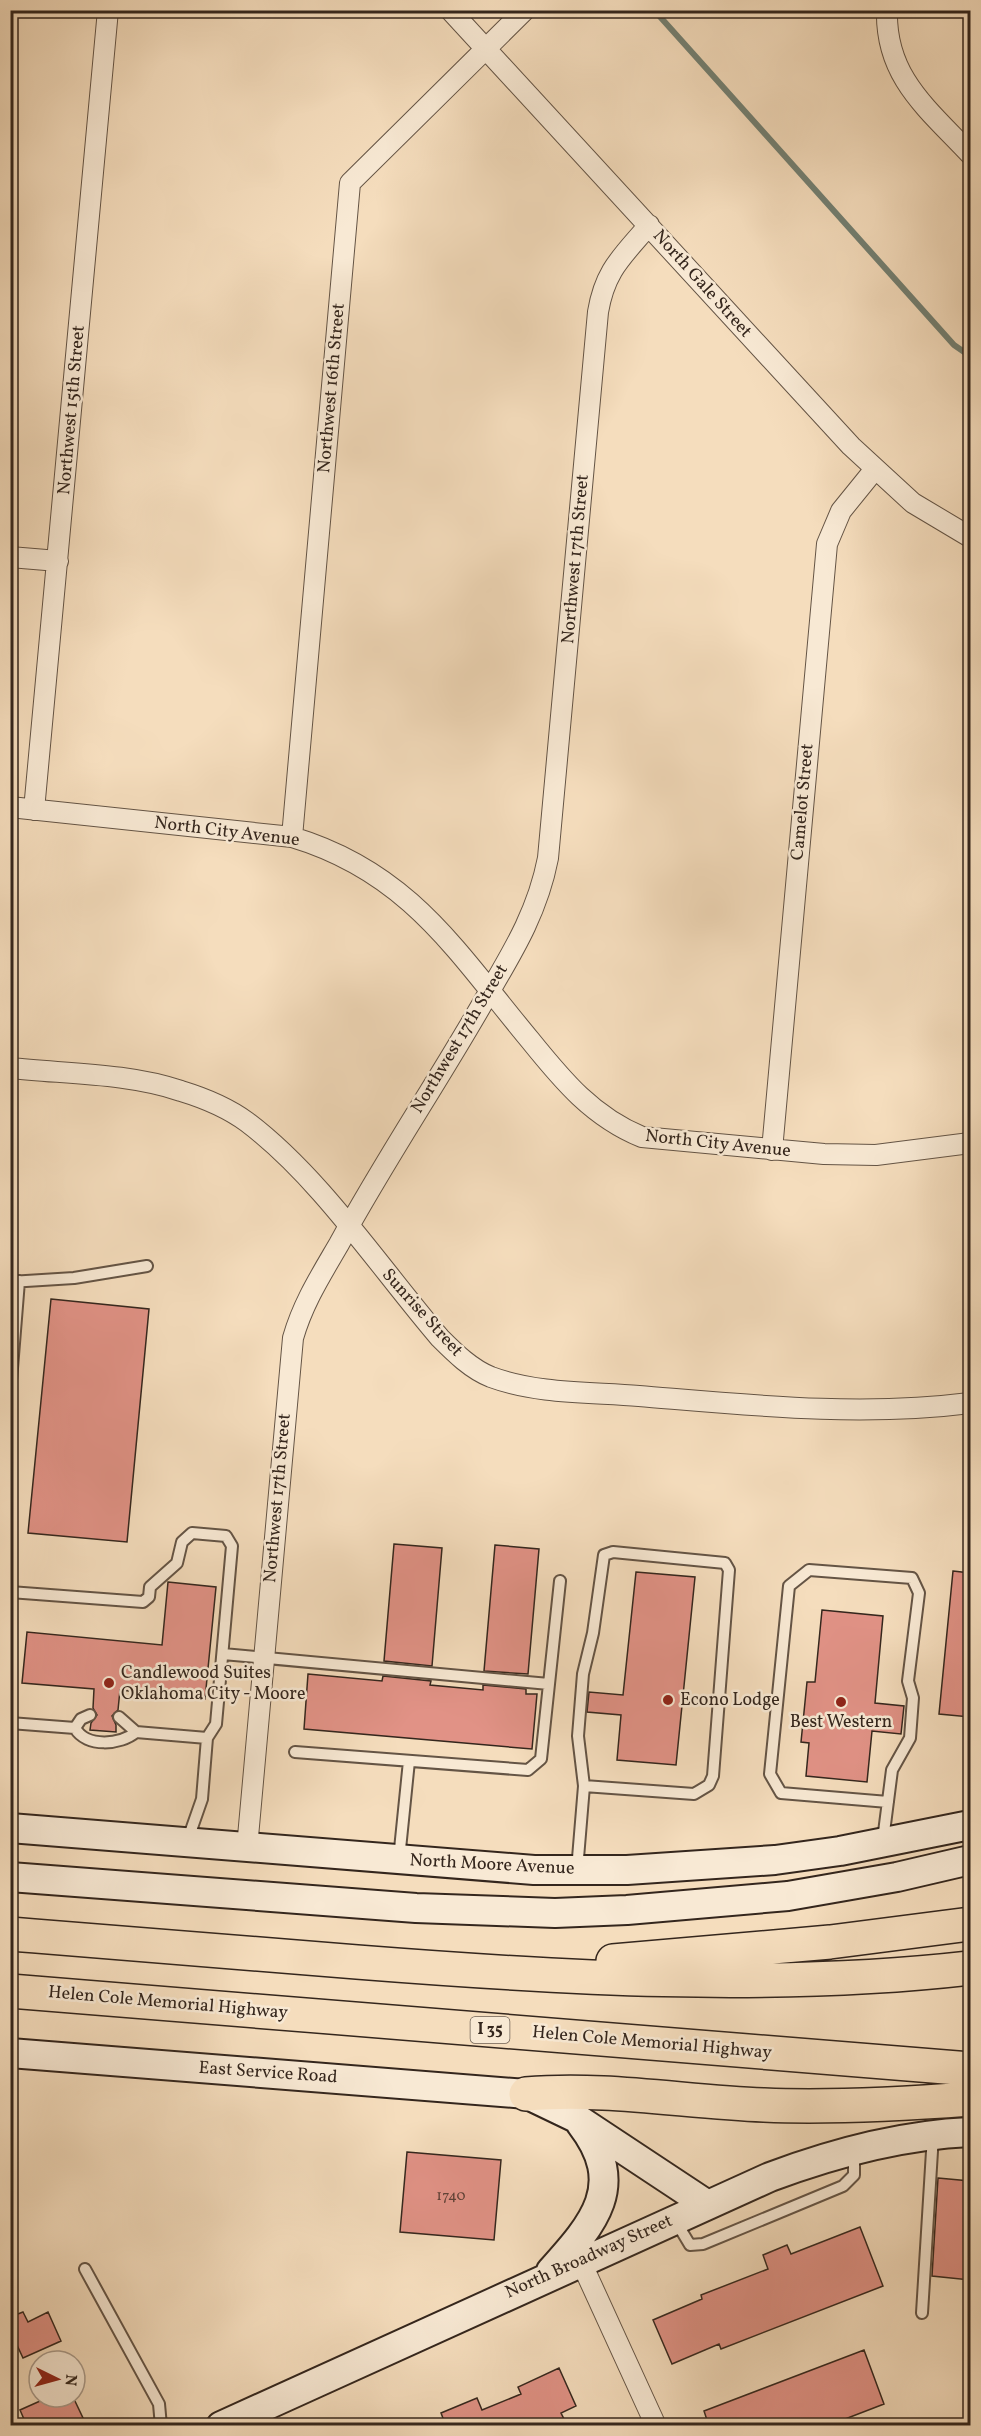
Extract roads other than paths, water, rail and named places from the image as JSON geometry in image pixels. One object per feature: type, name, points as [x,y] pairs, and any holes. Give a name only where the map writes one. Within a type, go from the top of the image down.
[{"type":"highway","points":[[483,1972],[831,1942],[970,1924]]},
{"type":"highway","points":[[10,1934],[483,1972],[708,1981],[843,1977],[970,1968]]},
{"type":"highway","name":"Helen Cole Memorial Highway","points":[[10,1990],[970,2069]]},
{"type":"highway","points":[[526,2094],[566,2091],[765,2105],[892,2105],[970,2099]]},
{"type":"main road","name":"North Moore Avenue","points":[[10,1828],[534,1870],[627,1870],[775,1860],[883,1843],[970,1826]]},
{"type":"main road","points":[[10,1877],[416,1908],[555,1913],[627,1910],[788,1896],[897,1877],[970,1860]]},
{"type":"main road","name":"East Service Road","points":[[10,2053],[526,2094]]},
{"type":"main road","points":[[526,2094],[576,2118],[706,2204]]},
{"type":"main road","points":[[546,2277],[586,2233],[601,2197],[603,2171],[600,2152],[576,2118]]},
{"type":"main road","name":"North Broadway Street","points":[[221,2426],[706,2204],[812,2161],[854,2150],[933,2135],[970,2132]]},
{"type":"street","name":"Northwest 15th Street","points":[[34,810],[108,10]]},
{"type":"street","name":"North Gale Street","points":[[450,10],[875,470],[913,503],[970,537]]},
{"type":"street","name":"Northwest 16th Street","points":[[292,837],[350,183],[525,10]]},
{"type":"street","points":[[887,10],[890,49],[906,82],[970,154]]},
{"type":"street","name":"Northwest 17th Street","points":[[247,1848],[293,1338],[309,1295],[490,991],[537,905],[548,858],[602,294],[612,268],[649,225]]},
{"type":"street","name":"Camelot Street","points":[[772,1150],[827,544],[841,511],[875,470]]},
{"type":"street","points":[[10,557],[58,561]]},
{"type":"street","name":"North City Avenue","points":[[10,807],[292,837],[332,850],[384,880],[415,904],[446,935],[562,1080],[589,1108],[619,1128],[642,1137],[772,1150],[876,1155],[970,1143]]},
{"type":"street","name":"Sunrise Street","points":[[10,1068],[143,1082],[179,1090],[213,1103],[245,1121],[279,1149],[457,1355],[488,1376],[514,1384],[762,1406],[921,1409],[970,1402]]},
{"type":"street","points":[[581,2262],[656,2426]]},
{"type":"lane","points":[[10,1393],[15,1282],[74,1278],[147,1266]]},
{"type":"lane","points":[[10,1592],[143,1602],[149,1597],[150,1587],[177,1563],[182,1542],[192,1533],[226,1536],[232,1546],[216,1724],[207,1738],[202,1799],[187,1843]]},
{"type":"lane","points":[[576,1870],[584,1786],[578,1736],[583,1674],[593,1633],[604,1555],[613,1552],[725,1563],[729,1570],[713,1776],[709,1785],[694,1794],[584,1786]]},
{"type":"lane","points":[[883,1843],[892,1770],[910,1738],[913,1698],[908,1680],[919,1593],[912,1578],[809,1570],[789,1586],[770,1774],[780,1792],[888,1802]]},
{"type":"lane","points":[[295,1752],[528,1770],[541,1759],[560,1581]]},
{"type":"lane","points":[[223,1654],[549,1684]]},
{"type":"lane","points":[[75,1728],[81,1719],[90,1715]]},
{"type":"lane","points":[[119,1717],[136,1732],[207,1738]]},
{"type":"lane","points":[[10,1723],[75,1728]]},
{"type":"lane","points":[[75,1728],[80,1735],[91,1740],[116,1742],[127,1740],[136,1732]]},
{"type":"lane","points":[[399,1860],[409,1761]]},
{"type":"lane","points":[[922,2313],[933,2135]]},
{"type":"lane","points":[[674,2219],[690,2245],[703,2244],[843,2186],[854,2175],[854,2150]]},
{"type":"lane","points":[[85,2270],[159,2404],[161,2426]]},
{"type":"waterway","points":[[654,10],[954,345],[970,356]]},
{"type":"place","name":"Candlewood Suites Oklahoma City - Moore","points":[[109,1683]]},
{"type":"place","name":"Econo Lodge","points":[[668,1700]]},
{"type":"place","name":"Best Western","points":[[841,1702]]}]
